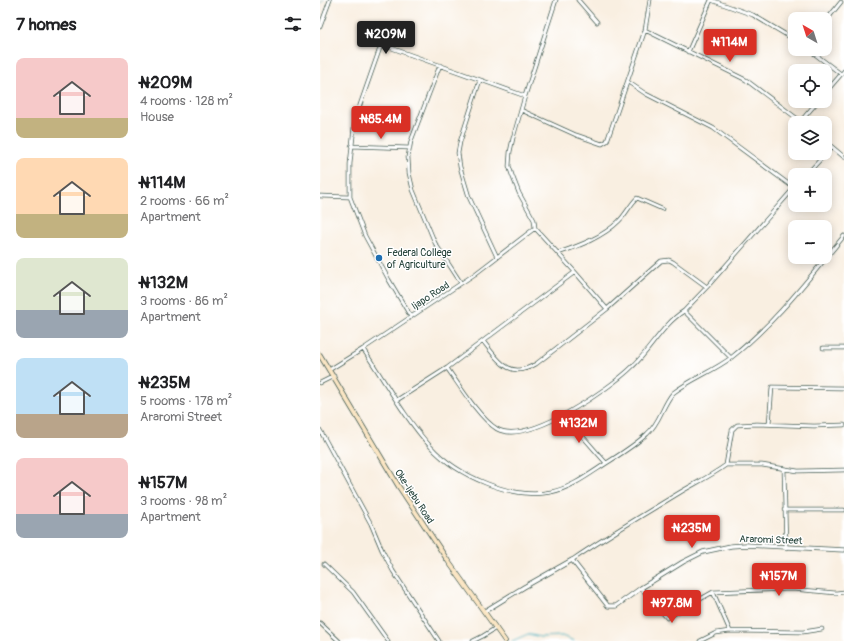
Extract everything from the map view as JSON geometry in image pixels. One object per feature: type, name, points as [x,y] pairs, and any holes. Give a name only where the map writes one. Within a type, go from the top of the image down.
[{"type":"main road","name":"Oke-Ijebu Road","points":[[320,355],[399,486],[448,560],[505,641]]},
{"type":"street","points":[[320,27],[330,0]]},
{"type":"street","points":[[556,0],[513,138],[509,166],[515,183],[534,220],[535,228],[607,309]]},
{"type":"street","points":[[578,0],[597,22]]},
{"type":"street","points":[[521,110],[576,135],[602,144],[604,143],[609,137],[628,82],[631,67],[645,30],[650,0]]},
{"type":"street","points":[[688,52],[711,0],[753,15],[788,36]]},
{"type":"street","points":[[832,13],[841,1]]},
{"type":"street","points":[[645,30],[746,80],[794,116]]},
{"type":"street","points":[[411,316],[365,236],[350,196],[351,146],[354,127],[360,105],[382,46],[386,46],[525,96]]},
{"type":"street","points":[[817,56],[841,74]]},
{"type":"street","points":[[440,65],[411,141],[408,157],[409,173],[413,190],[435,242],[461,283]]},
{"type":"street","points":[[832,85],[844,71]]},
{"type":"street","points":[[480,80],[460,142],[458,153],[460,167],[469,197],[497,256]]},
{"type":"street","points":[[628,82],[646,94],[713,128],[788,183]]},
{"type":"street","points":[[807,116],[813,108]]},
{"type":"street","points":[[351,146],[410,148]]},
{"type":"street","points":[[832,147],[844,157]]},
{"type":"street","points":[[812,168],[820,160]]},
{"type":"street","points":[[447,368],[481,414],[497,429],[507,432],[528,430],[564,415],[616,381],[632,367],[673,319],[684,311],[707,287],[788,195]]},
{"type":"street","points":[[320,196],[350,196]]},
{"type":"street","points":[[558,253],[583,244],[612,226],[620,220],[637,198],[662,209]]},
{"type":"street","name":"Ijapo Road","points":[[329,370],[461,283],[535,228]]},
{"type":"street","points":[[363,349],[415,427],[441,457],[464,473],[501,488],[532,494],[552,492],[576,482],[648,434],[654,427],[668,399],[673,393],[731,358],[767,326],[844,236]]},
{"type":"street","points":[[483,341],[505,366],[512,370],[519,371],[536,364],[607,309],[661,261],[665,260],[673,262],[707,287]]},
{"type":"street","points":[[396,400],[447,368],[575,272]]},
{"type":"street","points":[[684,311],[731,358]]},
{"type":"street","points":[[823,348],[844,348]]},
{"type":"street","points":[[320,383],[334,376]]},
{"type":"street","points":[[768,424],[772,388],[844,388]]},
{"type":"street","points":[[564,415],[606,463]]},
{"type":"street","points":[[726,465],[730,434],[737,425],[844,425]]},
{"type":"street","points":[[320,430],[365,514],[393,571],[439,641]]},
{"type":"street","points":[[485,611],[524,586],[572,560],[689,487],[717,472],[726,465],[762,465],[798,471],[844,470]]},
{"type":"street","points":[[784,469],[786,548]]},
{"type":"street","points":[[784,510],[844,510]]},
{"type":"street","name":"Araromi Street","points":[[572,560],[608,606],[616,606],[641,588],[683,562],[709,550],[746,546],[844,550]]},
{"type":"street","points":[[324,564],[354,592],[388,641]]},
{"type":"street","points":[[641,588],[667,618],[713,592],[792,589],[836,593],[844,592]]},
{"type":"street","points":[[713,592],[730,631]]},
{"type":"street","points":[[320,622],[339,641]]},
{"type":"street","points":[[473,641],[496,628]]},
{"type":"street","points":[[700,641],[716,633],[730,631],[803,632],[822,629]]},
{"type":"waterway","points":[[320,4],[324,0]]},
{"type":"waterway","points":[[512,641],[528,634],[540,637],[562,636],[574,641]]},
{"type":"place","name":"Federal College of Agriculture","points":[[379,258]]}]
